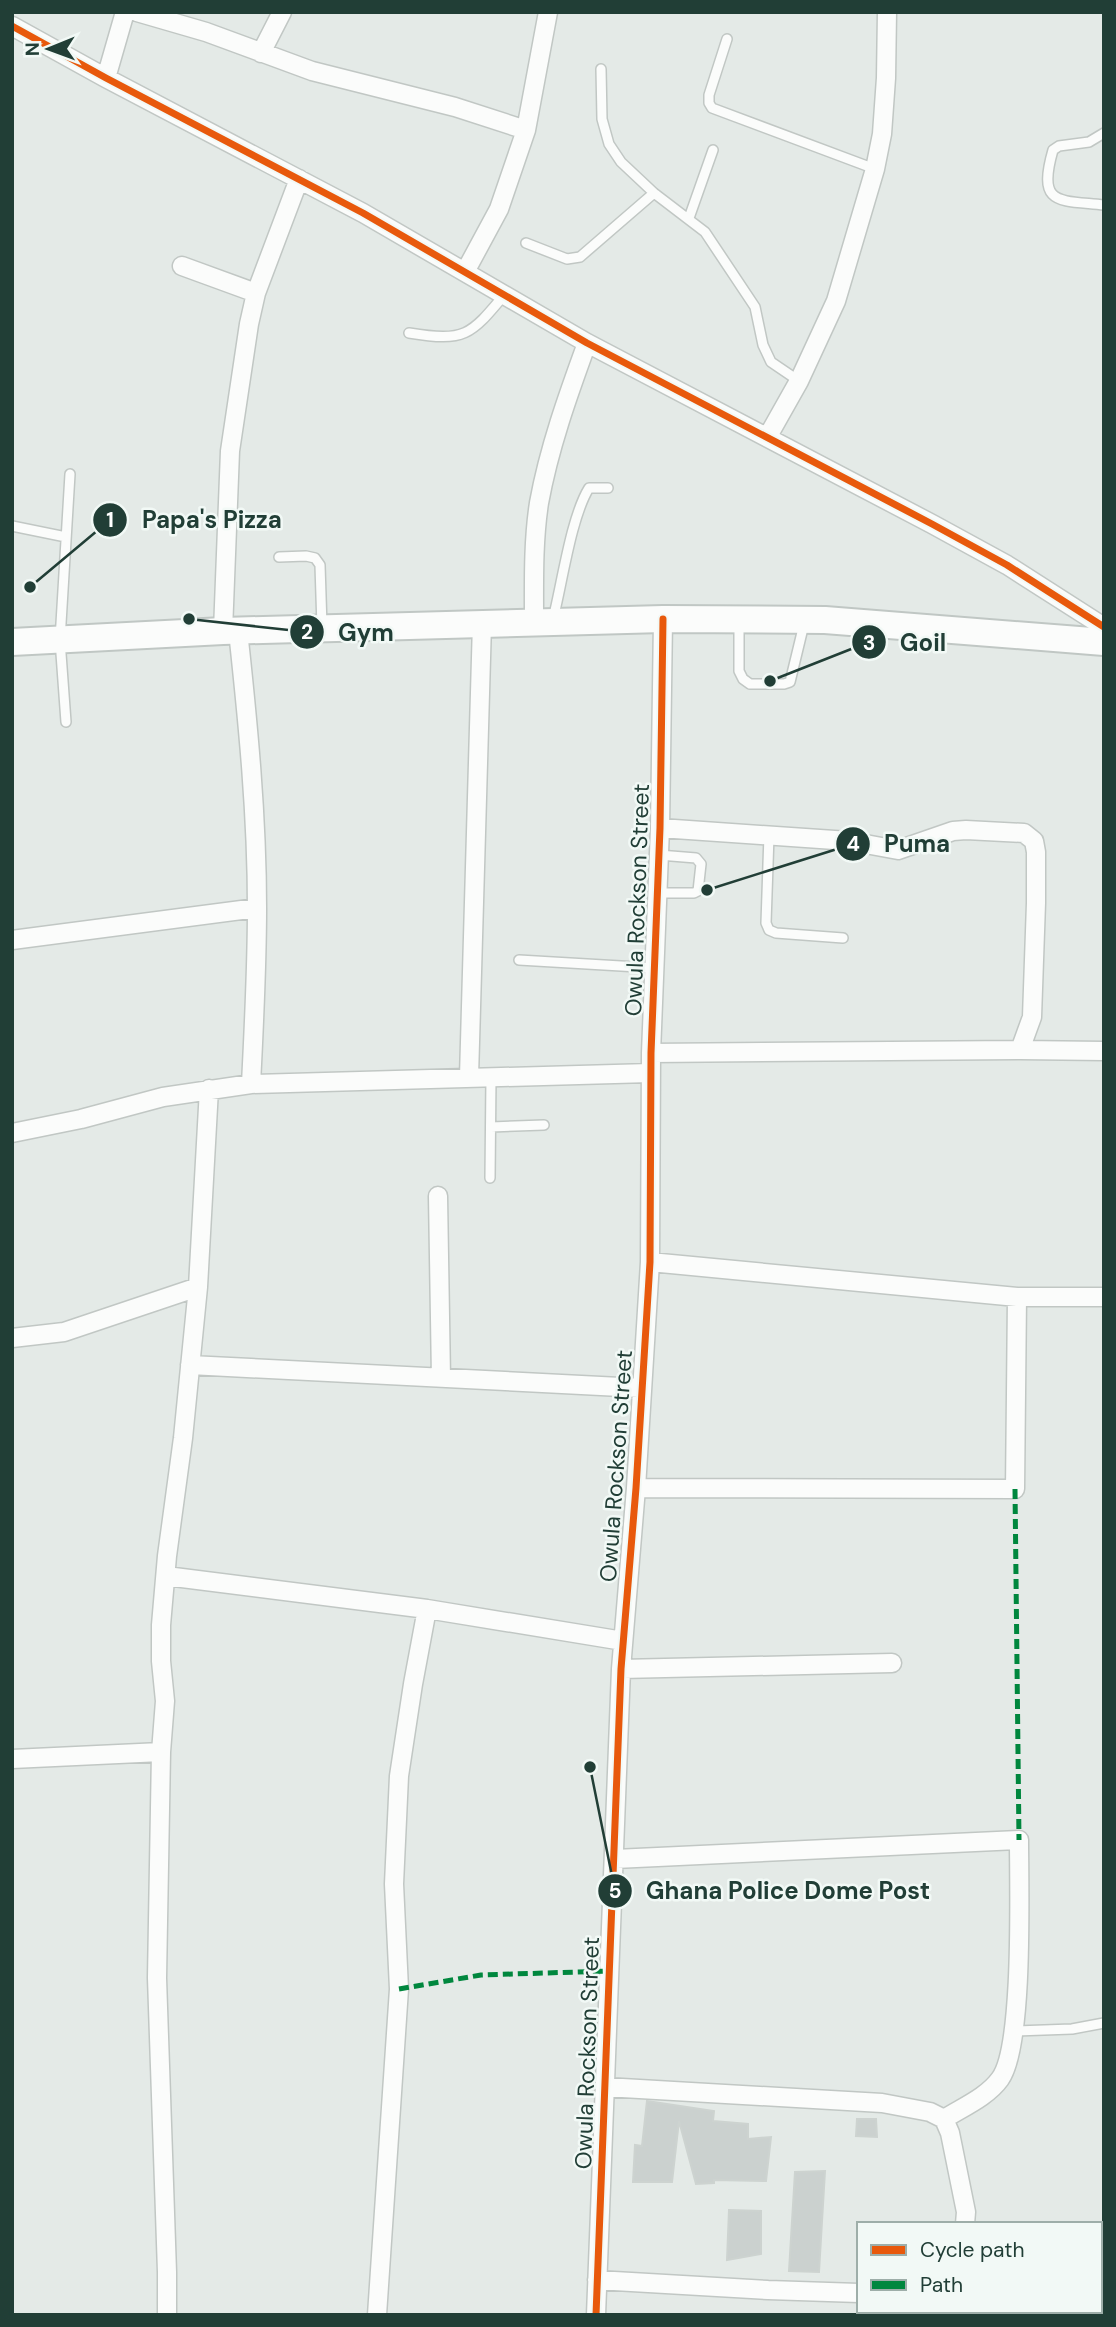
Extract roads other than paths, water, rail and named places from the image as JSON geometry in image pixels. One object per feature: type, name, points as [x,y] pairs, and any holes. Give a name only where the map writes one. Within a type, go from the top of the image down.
[{"type":"main road","points":[[12,642],[230,631],[663,619],[805,620],[985,631],[1104,642]]},
{"type":"street","points":[[15,12],[12,24],[106,78],[363,212],[587,343],[768,436],[1007,565],[1104,627]]},
{"type":"street","points":[[106,78],[125,12]]},
{"type":"street","points":[[137,12],[206,32],[312,71],[455,107],[526,130]]},
{"type":"street","points":[[261,54],[282,12]]},
{"type":"street","points":[[465,272],[499,209],[526,130],[548,12]]},
{"type":"street","points":[[768,436],[799,381],[836,301],[875,169],[883,123],[887,12]]},
{"type":"street","points":[[251,1084],[257,908],[251,744],[230,631],[230,451],[256,293],[299,179]]},
{"type":"street","points":[[182,265],[256,293]]},
{"type":"street","points":[[543,621],[534,552],[539,505],[560,417],[587,343]]},
{"type":"street","name":"Owula Rockson Street","points":[[596,2315],[621,1669],[650,1262],[650,1073],[660,828],[663,619]]},
{"type":"street","points":[[469,1077],[482,623]]},
{"type":"street","points":[[660,828],[849,841],[898,850],[966,830],[1024,833],[1034,841],[1036,852],[1036,903],[1032,1017],[1020,1050]]},
{"type":"street","points":[[12,940],[257,908]]},
{"type":"street","points":[[651,1053],[1104,1051]]},
{"type":"street","points":[[12,1133],[209,1089],[251,1084],[650,1073]]},
{"type":"street","points":[[167,2315],[157,1978],[161,1752],[165,1701],[161,1625],[198,1287],[209,1089]]},
{"type":"street","points":[[438,1196],[441,1378]]},
{"type":"street","points":[[650,1262],[1017,1297],[1104,1297]]},
{"type":"street","points":[[12,1338],[64,1332],[198,1287]]},
{"type":"street","points":[[636,1488],[1015,1489],[1017,1297]]},
{"type":"street","points":[[190,1365],[640,1388]]},
{"type":"street","points":[[166,1576],[428,1609],[623,1641]]},
{"type":"street","points":[[377,2315],[399,1989],[394,1885],[399,1776],[428,1609]]},
{"type":"street","points":[[621,1669],[892,1663]]},
{"type":"street","points":[[12,1759],[161,1752]]},
{"type":"street","points":[[615,1859],[1019,1840],[1018,1957],[1014,2031],[1008,2064],[991,2090],[944,2119]]},
{"type":"street","points":[[605,2087],[882,2103],[930,2112],[944,2119],[950,2133],[966,2212],[965,2222]]},
{"type":"street","points":[[597,2280],[857,2293]]},
{"type":"lane","points":[[727,39],[709,95],[712,108],[875,169]]},
{"type":"lane","points":[[601,69],[602,119],[609,144],[621,162],[654,193],[705,232],[755,307],[762,345],[771,362],[799,381]]},
{"type":"lane","points":[[1104,133],[1089,142],[1059,146],[1053,150],[1047,186],[1052,197],[1059,200],[1104,205]]},
{"type":"lane","points":[[689,218],[713,150]]},
{"type":"lane","points":[[526,243],[567,259],[580,257],[654,193]]},
{"type":"lane","points":[[409,332],[437,337],[458,337],[477,327],[505,294]]},
{"type":"lane","points":[[66,722],[60,640],[70,474]]},
{"type":"lane","points":[[543,621],[586,493],[594,486],[608,488]]},
{"type":"lane","points":[[12,526],[66,537]]},
{"type":"lane","points":[[279,557],[306,556],[315,558],[320,565],[322,628]]},
{"type":"lane","points":[[739,619],[739,671],[743,679],[750,684],[790,682],[805,620]]},
{"type":"lane","points":[[769,835],[766,923],[769,930],[776,933],[843,938]]},
{"type":"lane","points":[[657,893],[698,891],[701,864],[696,858],[659,855]]},
{"type":"lane","points":[[519,960],[654,968]]},
{"type":"lane","points":[[490,1178],[491,1077]]},
{"type":"lane","points":[[491,1127],[544,1125]]},
{"type":"lane","points":[[1014,2031],[1072,2029],[1104,2023]]},
{"type":"place","name":"Papa's Pizza","points":[[30,587]]},
{"type":"place","name":"Gym","points":[[189,619]]},
{"type":"place","name":"Goil","points":[[770,681]]},
{"type":"place","name":"Puma","points":[[707,890]]},
{"type":"place","name":"Ghana Police Dome Post","points":[[590,1767]]}]
